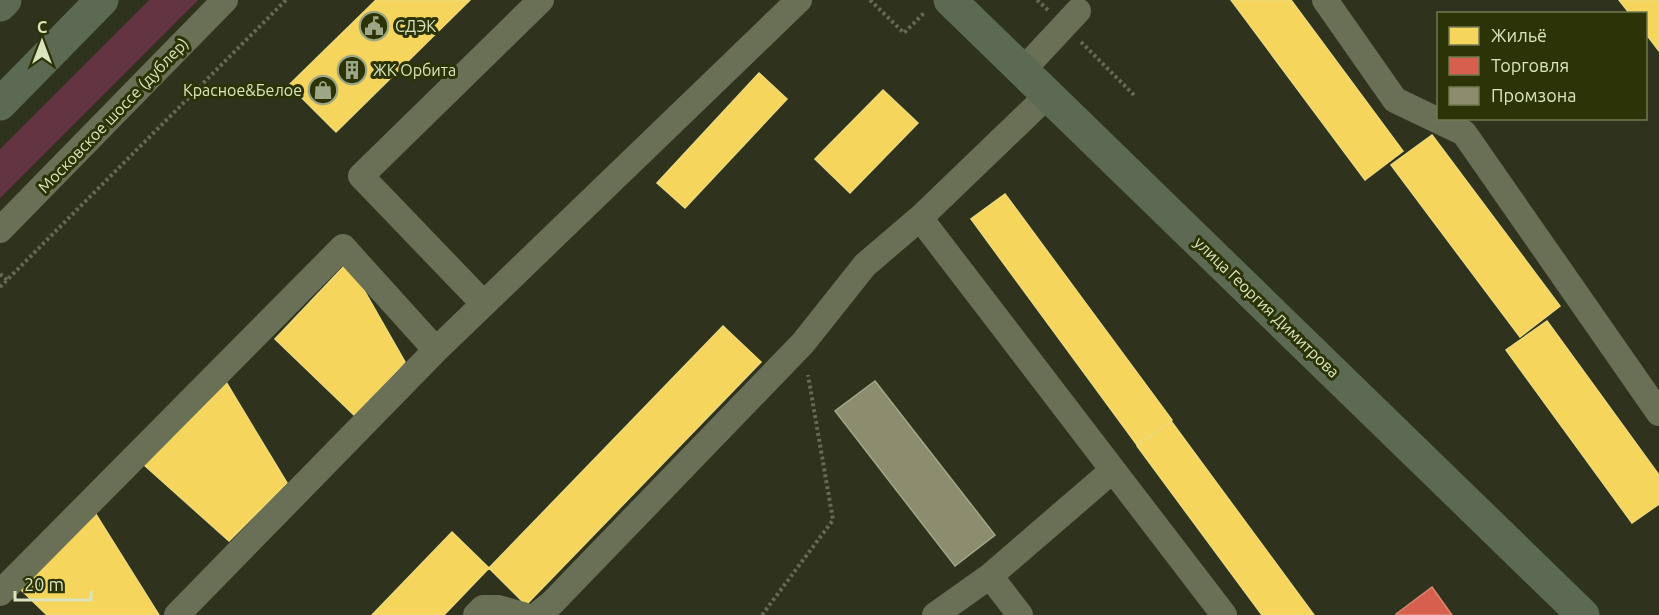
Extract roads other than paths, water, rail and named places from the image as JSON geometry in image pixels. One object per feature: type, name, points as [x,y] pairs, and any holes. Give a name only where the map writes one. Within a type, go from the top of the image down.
[{"type":"main road","points":[[0,5],[5,0]]},
{"type":"main road","points":[[0,104],[102,0]]},
{"type":"main road","name":"улица Георгия Димитрова","points":[[939,4],[1048,95],[1583,615]]},
{"type":"street","name":"Московское шоссе (дублер)","points":[[0,230],[225,0]]},
{"type":"street","points":[[484,304],[361,176],[542,0]]},
{"type":"street","points":[[177,615],[436,350],[799,0]]},
{"type":"street","points":[[1325,0],[1395,100],[1464,133],[1659,413]]},
{"type":"street","points":[[1022,71],[1071,19]]},
{"type":"street","points":[[537,615],[552,603],[803,343],[865,265],[920,218],[1048,95]]},
{"type":"street","points":[[920,218],[1224,615]]},
{"type":"street","points":[[0,593],[343,247],[436,350]]},
{"type":"street","points":[[935,615],[990,576],[1113,470]]},
{"type":"street","points":[[990,576],[1020,615]]},
{"type":"street","points":[[476,615],[483,608],[498,608],[523,615]]},
{"type":"place","name":"СДЭК","points":[[374,26]]},
{"type":"place","name":"ЖК Орбита","points":[[352,70]]},
{"type":"place","name":"Красное&Белое","points":[[323,90]]}]
